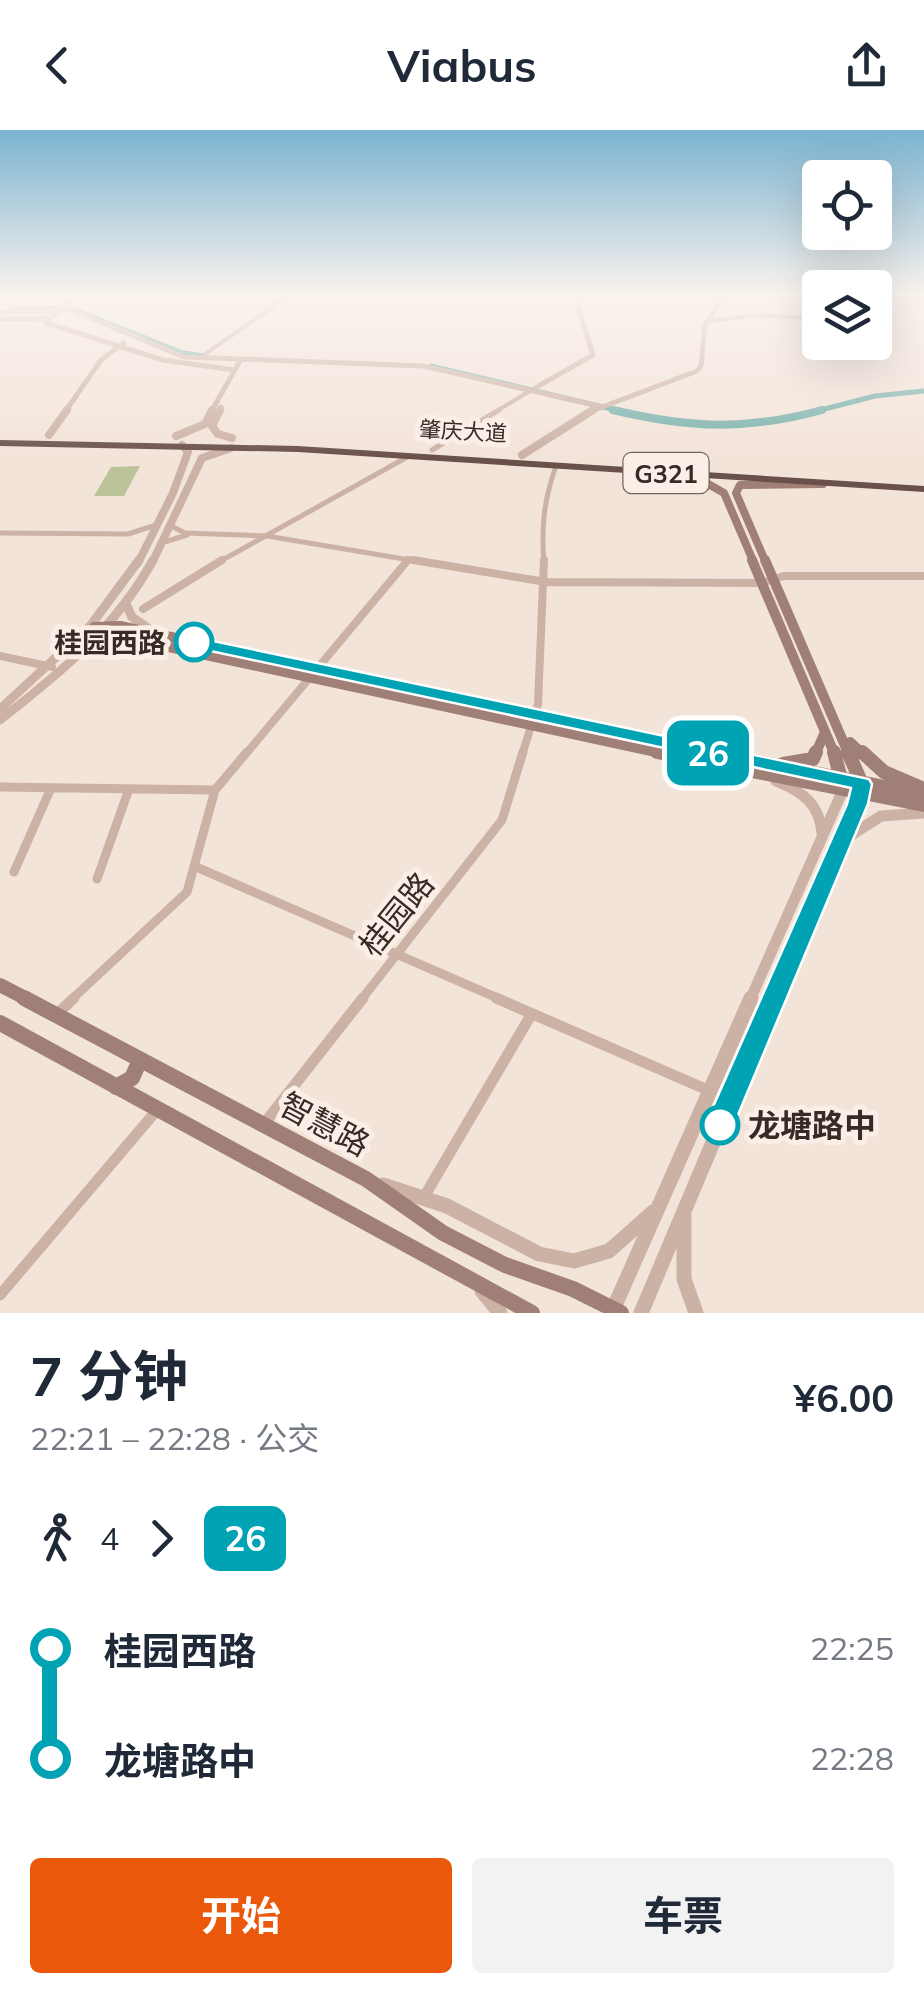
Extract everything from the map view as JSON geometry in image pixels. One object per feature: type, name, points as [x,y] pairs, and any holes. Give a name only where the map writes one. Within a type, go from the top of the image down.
[{"type":"highway","name":"G321","points":[[0,435],[110,439]]},
{"type":"highway","name":"G321","points":[[0,443],[179,440],[409,456]]},
{"type":"highway","name":"肇庆大道","points":[[234,442],[522,455],[835,479],[924,480]]},
{"type":"highway","name":"肇庆大道","points":[[409,456],[767,479],[763,475],[767,473],[924,488]]},
{"type":"highway","points":[[582,468],[652,468],[660,464]]},
{"type":"main road","points":[[630,471],[704,480],[724,492],[844,735],[861,790]]},
{"type":"main road","points":[[835,479],[748,482],[736,492],[842,786]]},
{"type":"main road","points":[[102,628],[861,790],[924,809]]},
{"type":"main road","points":[[762,770],[813,759],[825,732]]},
{"type":"main road","points":[[844,735],[884,772],[924,792]]},
{"type":"main road","points":[[861,790],[924,792]]},
{"type":"main road","name":"智慧路","points":[[0,986],[366,1179],[458,1241],[505,1265],[573,1288],[615,1312]]},
{"type":"main road","points":[[0,1023],[532,1313]]},
{"type":"main road","points":[[116,1087],[139,1072],[140,1060]]},
{"type":"street","points":[[50,435],[102,360],[118,348]]},
{"type":"street","points":[[131,348],[162,360],[235,369]]},
{"type":"street","points":[[162,348],[184,357],[424,366],[599,406]]},
{"type":"street","points":[[202,356],[213,348]]},
{"type":"street","points":[[432,450],[593,355],[591,348]]},
{"type":"street","points":[[522,455],[599,406],[697,371],[703,348]]},
{"type":"street","points":[[0,720],[82,656],[102,628],[183,469],[188,452],[179,440],[208,426],[241,359]]},
{"type":"street","points":[[208,426],[234,442]]},
{"type":"street","points":[[0,709],[102,628],[126,604],[161,543],[194,470],[208,453],[234,442]]},
{"type":"street","points":[[143,610],[179,584],[409,456]]},
{"type":"street","points":[[183,469],[194,462],[194,470]]},
{"type":"street","name":"桂园路","points":[[263,1125],[493,836],[535,722],[546,582],[542,524],[544,500],[556,466]]},
{"type":"street","points":[[169,525],[197,534]]},
{"type":"street","points":[[0,533],[128,534],[156,526]]},
{"type":"street","points":[[128,534],[149,541]]},
{"type":"street","points":[[161,543],[197,534],[267,536],[546,582],[766,582],[784,576],[924,576]]},
{"type":"street","points":[[56,1015],[187,892],[214,790],[409,559]]},
{"type":"street","points":[[126,604],[132,617],[154,639]]},
{"type":"street","points":[[82,656],[154,639]]},
{"type":"street","points":[[0,656],[52,667]]},
{"type":"street","points":[[762,770],[814,801],[822,816],[823,838]]},
{"type":"street","points":[[615,1312],[823,838],[842,786]]},
{"type":"street","points":[[0,787],[214,790]]},
{"type":"street","points":[[14,872],[50,788]]},
{"type":"street","points":[[98,879],[129,789]]},
{"type":"street","points":[[641,1313],[861,790]]},
{"type":"street","points":[[842,842],[881,816],[924,809]]},
{"type":"street","points":[[194,866],[710,1091]]},
{"type":"street","points":[[424,1197],[531,1015]]},
{"type":"street","points":[[0,1295],[157,1110]]},
{"type":"street","points":[[366,1179],[424,1197],[540,1256],[557,1260],[592,1259],[605,1253],[658,1208]]},
{"type":"street","points":[[684,1209],[684,1279],[696,1313]]},
{"type":"street","points":[[475,1282],[500,1313]]},
{"type":"green space","points":[[140,466],[124,496],[94,496],[111,467]]},
{"type":"waterway","points":[[171,348],[205,356]]},
{"type":"waterway","points":[[431,366],[624,412]]},
{"type":"waterway","points":[[813,412],[875,396],[924,391]]},
{"type":"waterway","points":[[613,410],[667,421],[718,425],[768,421],[822,410]]},
{"type":"bus line","name":"26","points":[[194,642],[536,718],[862,784],[858,804],[720,1125]]},
{"type":"place","name":"桂园西路","points":[[194,642]]},
{"type":"place","name":"龙塘路中","points":[[720,1125]]}]
